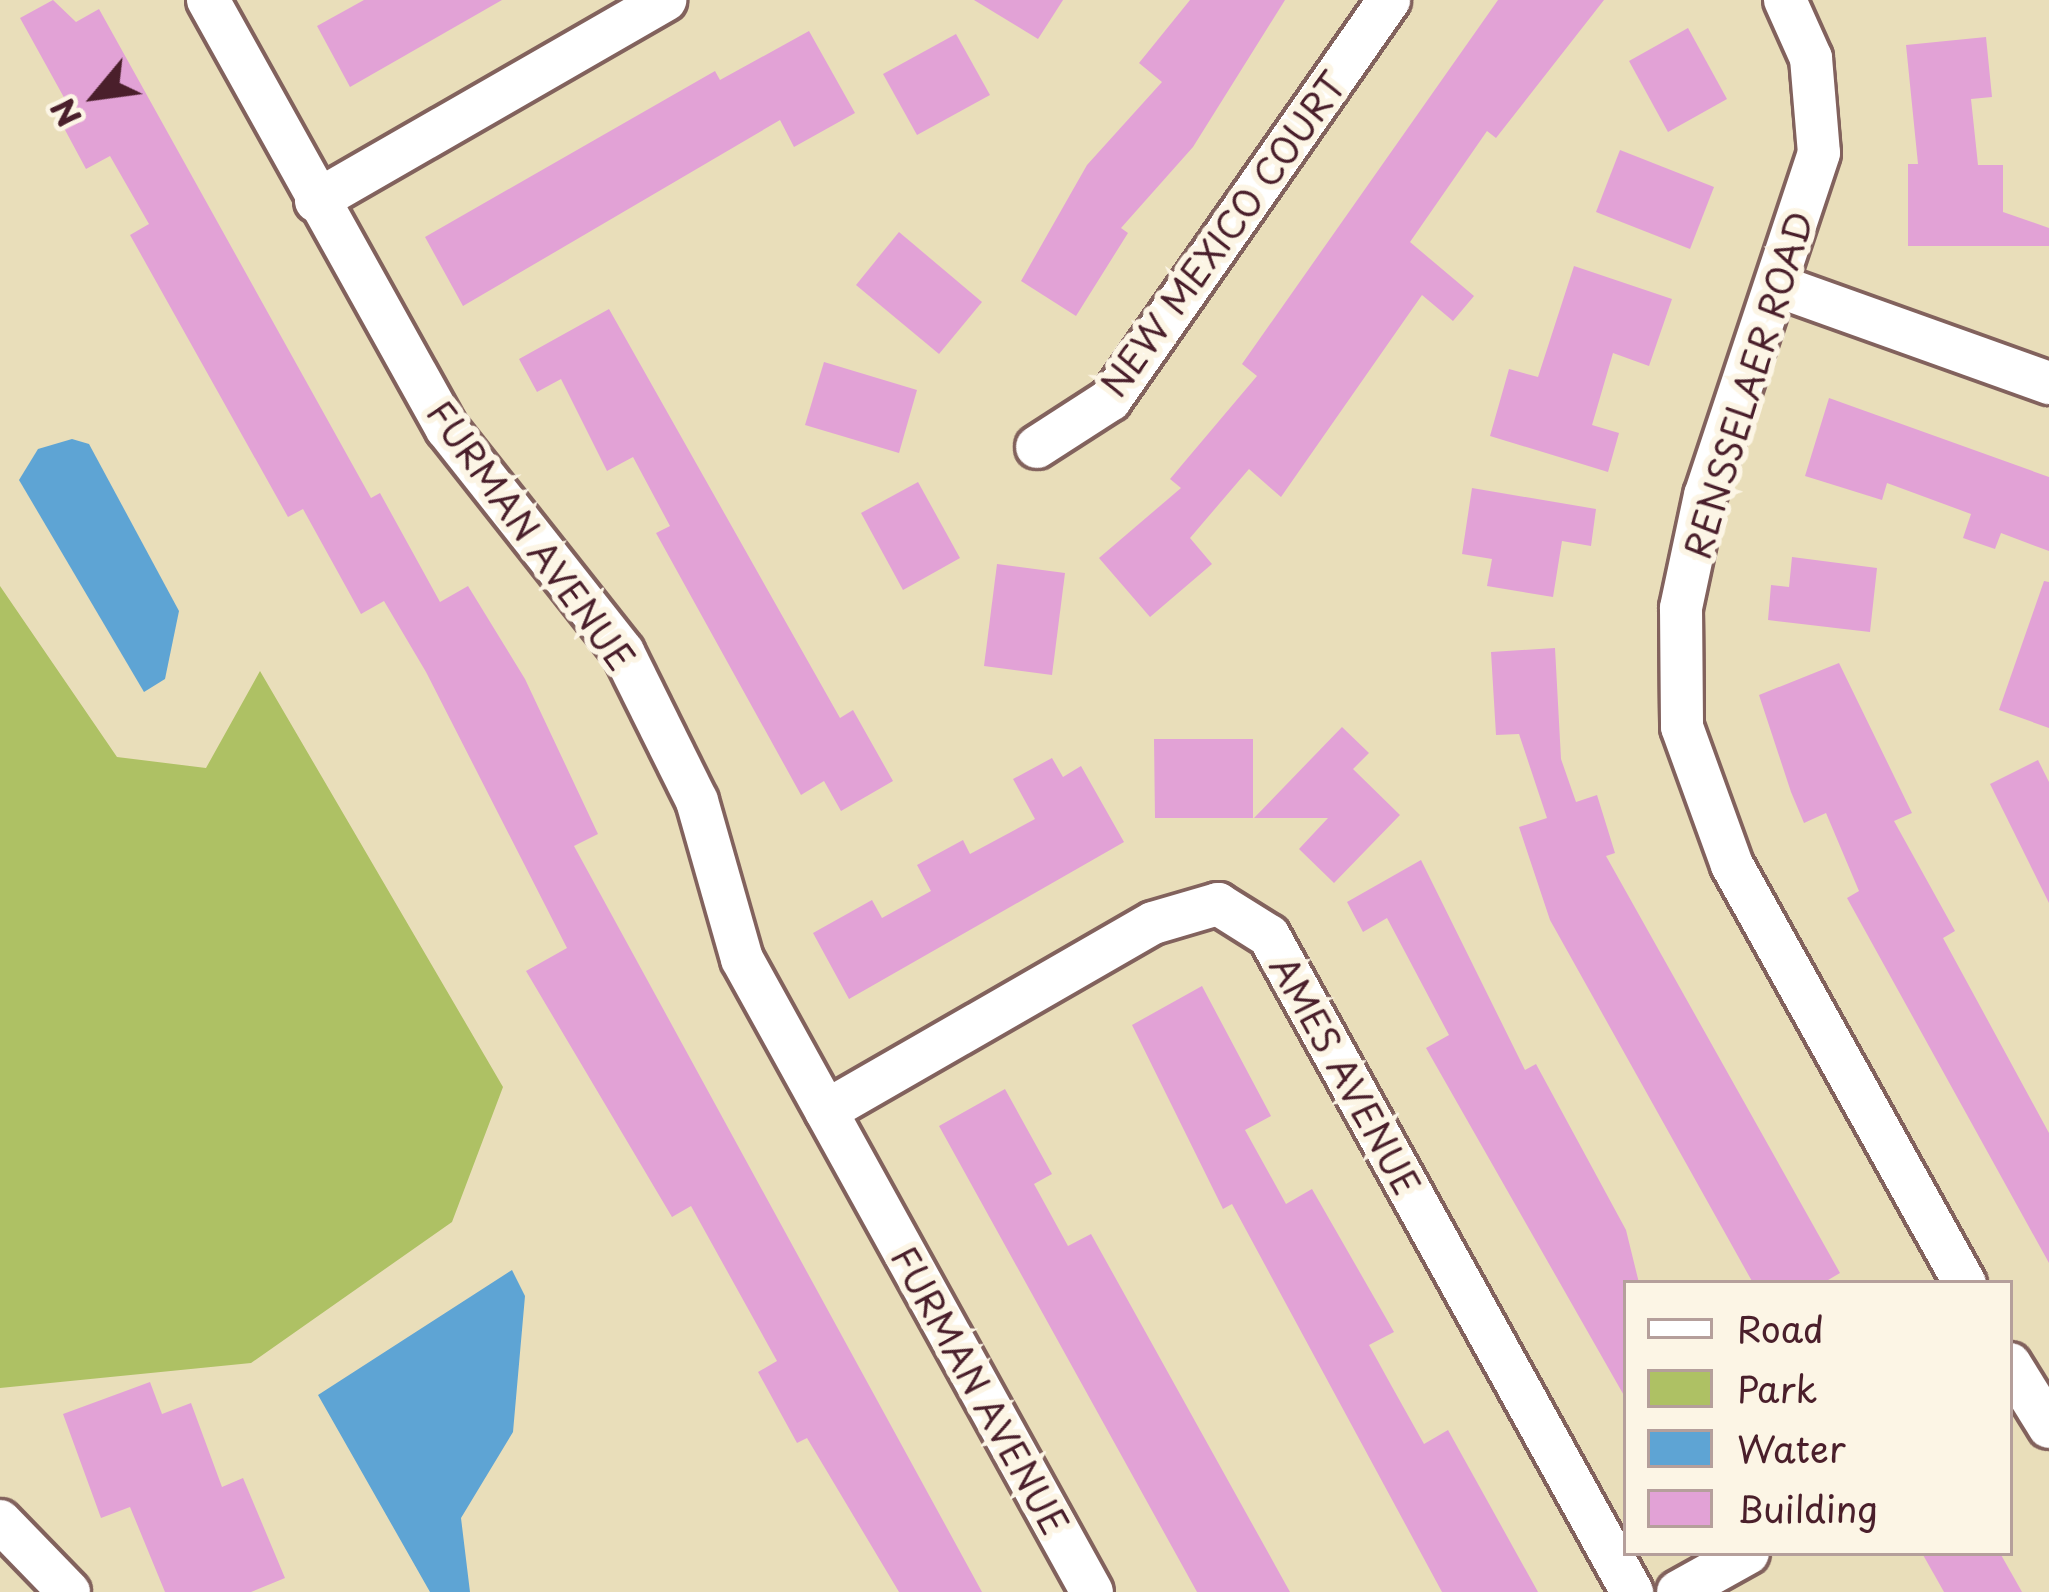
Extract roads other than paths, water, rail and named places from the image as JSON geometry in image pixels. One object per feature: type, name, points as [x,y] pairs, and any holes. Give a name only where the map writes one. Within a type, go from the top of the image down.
[{"type":"street","name":"FURMAN AVENUE","points":[[208,0],[447,429],[623,652],[697,801],[742,959],[1092,1592]]},
{"type":"street","points":[[316,201],[665,0]]},
{"type":"street","name":"NEW MEXICO COURT","points":[[1037,448],[1110,400],[1389,0]]},
{"type":"street","name":"RENSSELAER ROAD","points":[[1785,0],[1811,58],[1820,153],[1781,286],[1705,495],[1682,608],[1682,727],[1732,865],[1963,1280]]},
{"type":"street","points":[[1781,286],[2049,383]]},
{"type":"street","name":"AMES AVENUE","points":[[826,1111],[1153,923],[1218,904],[1269,936],[1632,1592]]},
{"type":"street","points":[[2029,1396],[2049,1445]]},
{"type":"street","points":[[0,1521],[69,1592]]},
{"type":"street","points":[[1678,1592],[1743,1556]]},
{"type":"water","points":[[72,439],[89,444],[179,611],[165,679],[144,692],[19,480],[38,449]]},
{"type":"water","points":[[512,1270],[525,1296],[513,1432],[461,1518],[470,1592],[430,1592],[318,1395]]}]
